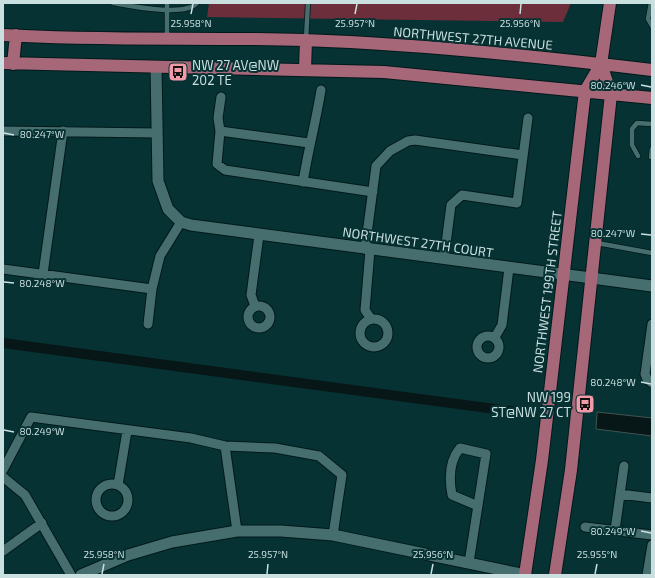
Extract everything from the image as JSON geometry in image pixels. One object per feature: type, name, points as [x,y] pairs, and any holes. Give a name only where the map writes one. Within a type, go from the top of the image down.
[{"type":"main road","name":"NORTHWEST 199TH STREET","points":[[526,575],[542,460],[585,91],[601,64],[610,3]]},
{"type":"main road","name":"NORTHWEST 27TH AVENUE","points":[[3,34],[75,39],[168,38],[306,40],[466,50],[652,70]]},
{"type":"main road","points":[[16,35],[8,64],[305,69],[384,72],[652,98]]},
{"type":"main road","points":[[305,69],[306,40]]},
{"type":"main road","name":"NORTHWEST 199TH STREET","points":[[555,575],[571,470],[611,94],[601,64]]},
{"type":"street","points":[[148,324],[152,289],[160,256],[181,222],[168,209],[158,181],[156,67]]},
{"type":"street","points":[[303,182],[309,143],[316,120],[321,90]]},
{"type":"street","points":[[221,97],[218,118],[220,131],[217,164],[225,170],[373,192]]},
{"type":"street","points":[[444,260],[451,205],[462,195],[517,203],[528,118]]},
{"type":"street","points":[[3,131],[157,133]]},
{"type":"street","points":[[43,274],[63,131]]},
{"type":"street","points":[[220,131],[309,143]]},
{"type":"street","points":[[371,319],[365,310],[368,249],[376,166],[390,151],[408,141],[415,140],[523,155]]},
{"type":"street","name":"NORTHWEST 27TH COURT","points":[[181,222],[191,225],[259,235],[563,276],[652,286]]},
{"type":"street","points":[[255,306],[251,295],[259,235]]},
{"type":"street","points":[[495,337],[502,325],[509,268]]},
{"type":"street","points":[[3,269],[152,289]]},
{"type":"street","points":[[652,324],[646,374],[647,379],[652,383]]},
{"type":"street","points":[[3,470],[31,417],[127,431],[191,438],[225,446],[275,448],[319,456],[342,475],[333,535]]},
{"type":"street","points":[[118,485],[127,431]]},
{"type":"street","points":[[225,446],[237,531]]},
{"type":"street","points":[[469,562],[478,506],[486,454],[460,448],[453,455],[450,481],[452,495],[478,506]]},
{"type":"street","points":[[615,530],[624,466]]},
{"type":"street","points":[[3,477],[25,494],[71,575]]},
{"type":"street","points":[[620,494],[652,498]]},
{"type":"street","points":[[3,551],[42,524]]},
{"type":"street","points":[[585,527],[652,535]]},
{"type":"street","points":[[81,575],[128,555],[172,542],[237,531],[281,531],[333,535],[526,575]]},
{"type":"street","points":[[647,575],[652,545]]},
{"type":"lane","points":[[113,3],[154,10],[190,8],[197,3]]},
{"type":"lane","points":[[166,3],[168,38]]},
{"type":"lane","points":[[306,40],[308,3]]},
{"type":"lane","points":[[651,3],[648,19],[652,26]]},
{"type":"lane","points":[[638,156],[632,145],[632,129],[637,123],[652,124]]},
{"type":"lane","points":[[651,157],[652,149]]},
{"type":"lane","points":[[595,243],[652,253]]},
{"type":"shaded area","points":[[209,3],[571,3],[563,22],[207,17]]},
{"type":"shaded area","points":[[597,412],[652,418],[652,436],[596,429]]},
{"type":"waterway","points":[[3,343],[532,414]]},
{"type":"place","name":"NW 27 AV@NW 202 TE","points":[[178,72]]},
{"type":"place","name":"NW 199 ST@NW 27 CT","points":[[585,404]]}]
